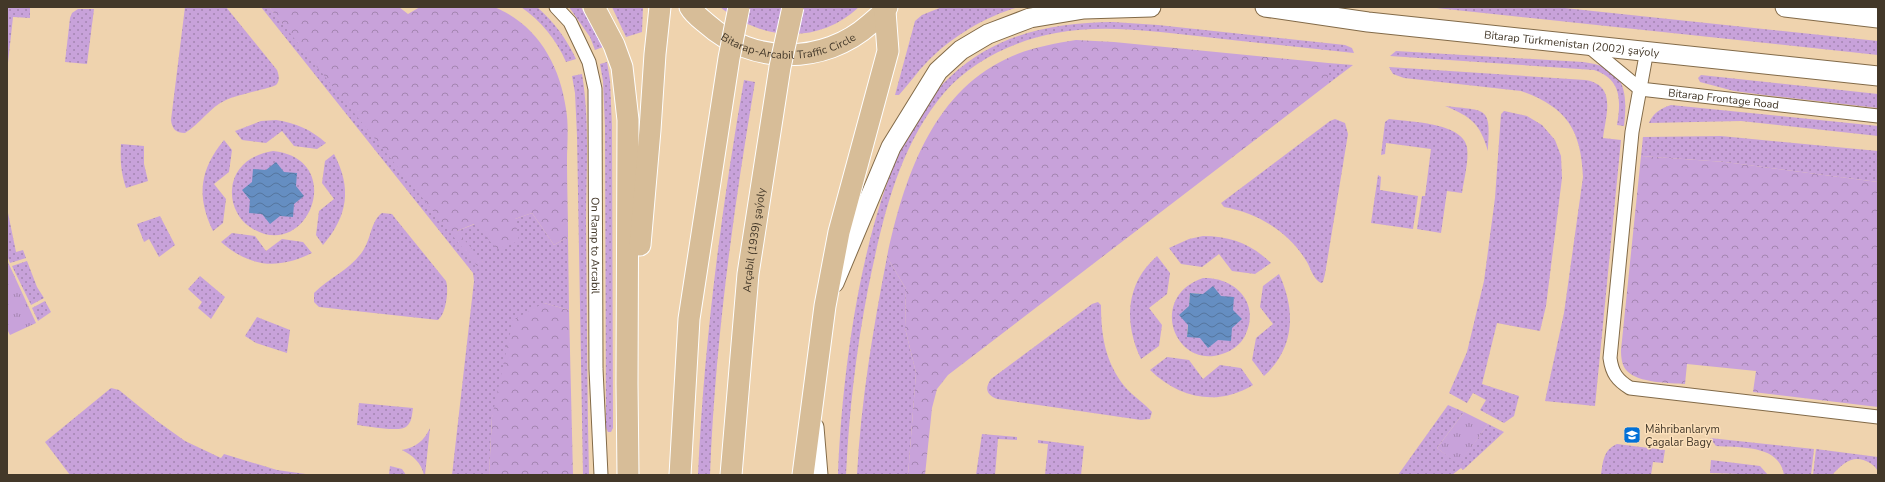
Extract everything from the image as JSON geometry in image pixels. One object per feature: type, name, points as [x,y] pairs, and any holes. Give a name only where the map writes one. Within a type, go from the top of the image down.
[{"type":"main road","points":[[594,7],[614,45],[622,67],[628,120],[626,384],[628,475]]},
{"type":"main road","points":[[626,384],[660,7]]},
{"type":"main road","name":"Bitarap-Arcabil Traffic Circle","points":[[690,7],[720,35],[752,50],[788,56],[824,50],[858,35],[886,9]]},
{"type":"main road","points":[[680,475],[689,319],[729,58],[739,7]]},
{"type":"main road","name":"Arçabil (1939) şaýoly","points":[[731,475],[748,274],[780,67],[793,7]]},
{"type":"main road","points":[[824,306],[891,147],[938,71],[961,50],[988,34],[1030,18],[1084,9],[1151,7]]},
{"type":"main road","name":"Bitarap Türkmenistan (2002) şaýoly","points":[[1265,7],[1368,15],[1585,44],[1878,76]]},
{"type":"main road","points":[[1785,7],[1878,18]]},
{"type":"main road","points":[[803,475],[824,306],[839,232],[888,51],[886,9]]},
{"type":"street","name":"On Ramp to Arcabil","points":[[556,7],[570,22],[589,62],[595,89],[596,369],[601,475]]},
{"type":"street","points":[[1585,44],[1640,89]]},
{"type":"street","points":[[1647,50],[1632,132],[1610,358],[1612,370],[1619,381],[1630,388],[1878,417]]},
{"type":"street","name":"Bitarap Frontage Road","points":[[1640,89],[1878,116]]},
{"type":"street","points":[[812,393],[818,475]]},
{"type":"green space","points":[[7,7],[30,7],[30,18],[13,17],[7,72]]},
{"type":"green space","points":[[185,7],[226,7],[277,70],[279,78],[276,85],[231,98],[220,103],[185,133],[175,130],[172,126],[171,120]]},
{"type":"green space","points":[[261,7],[269,7],[483,262],[457,231],[475,224],[515,219],[532,213],[554,245],[568,237],[569,310],[544,303],[492,417],[489,475],[452,475],[474,281],[473,273]]},
{"type":"green space","points":[[269,7],[399,7],[408,14],[420,7],[494,7],[509,14],[523,24],[544,48],[552,62],[563,93],[568,135],[568,237],[554,245],[532,213],[515,219],[519,241],[497,249],[474,224],[457,231],[483,262],[477,266]]},
{"type":"green space","points":[[521,7],[537,7],[559,31],[576,59],[566,62],[553,38],[535,18]]},
{"type":"green space","points":[[569,7],[581,7],[603,47],[595,50],[590,37]]},
{"type":"green space","points":[[612,7],[643,7],[642,32],[626,37]]},
{"type":"green space","points":[[720,7],[859,7],[843,19],[826,28],[808,33],[790,34],[772,32],[754,27]]},
{"type":"green space","points":[[942,7],[1019,7],[994,16],[958,36],[927,62],[899,95],[895,95],[915,21],[922,15]]},
{"type":"green space","points":[[1427,7],[1555,7],[1878,41],[1878,55]]},
{"type":"green space","points":[[78,9],[94,9],[87,64],[65,62],[70,18],[72,13]]},
{"type":"green space","points":[[1113,22],[1158,25],[1345,45],[1352,48],[1354,53],[1144,30],[1091,29],[1056,33],[1025,41],[995,54],[967,71],[944,93],[928,114],[903,161],[886,211],[868,289],[860,335],[849,428],[846,475],[838,475],[846,377],[853,321],[864,263],[879,206],[898,155],[922,110],[951,76],[969,61],[1007,40],[1047,28]]},
{"type":"green space","points":[[1076,40],[1114,42],[1328,63],[1328,84],[948,375],[937,389],[932,408],[925,475],[908,475],[916,373],[905,328],[906,289],[887,257],[902,199],[912,171],[924,143],[940,117],[958,94],[980,74],[1006,59],[1031,49]]},
{"type":"green space","points":[[1396,51],[1583,62],[1597,65],[1608,69],[1621,82],[1625,102],[1624,126],[1617,125],[1619,99],[1615,85],[1603,74],[1594,70],[1390,56]]},
{"type":"green space","points":[[607,62],[610,80],[612,126],[613,428],[611,432],[608,432],[606,428],[605,127],[603,81],[600,64]]},
{"type":"green space","points":[[1328,63],[1353,65],[1328,84]]},
{"type":"green space","points":[[1389,67],[1585,80],[1595,83],[1602,88],[1606,94],[1607,110],[1603,138],[1621,140],[1595,406],[1545,401],[1564,313],[1583,177],[1579,146],[1568,122],[1549,104],[1537,97],[1521,91],[1404,78],[1393,74]]},
{"type":"green space","points":[[582,74],[587,129],[586,223],[589,475],[583,475],[577,136],[575,93],[572,76]]},
{"type":"green space","points":[[1701,75],[1878,94],[1878,108],[1734,91],[1700,82],[1698,78]]},
{"type":"green space","points":[[744,80],[755,82],[739,180],[726,278],[716,376],[710,475],[698,475],[704,376],[709,327],[728,178]]},
{"type":"green space","points":[[1671,105],[1878,126],[1878,136],[1741,121],[1649,123],[1658,111]]},
{"type":"green space","points":[[1445,106],[1470,109],[1484,114],[1487,118],[1489,126],[1488,151],[1482,134],[1474,122],[1462,114]]},
{"type":"green space","points":[[1504,111],[1527,116],[1542,125],[1555,140],[1561,156],[1562,178],[1546,306],[1540,331],[1497,323],[1482,384],[1519,396],[1514,416],[1504,423],[1480,410],[1486,400],[1473,393],[1467,403],[1449,393],[1467,352],[1484,281],[1495,198],[1501,114]]},
{"type":"green space","points":[[1335,119],[1345,123],[1348,134],[1325,274],[1323,282],[1321,283],[1314,276],[1300,251],[1282,233],[1260,219],[1237,210],[1224,207],[1221,203],[1330,121]]},
{"type":"green space","points":[[1389,119],[1434,125],[1445,128],[1456,132],[1463,139],[1467,147],[1467,164],[1462,193],[1447,191],[1441,233],[1417,229],[1422,196],[1425,196],[1431,149],[1386,143],[1385,154],[1381,155],[1385,122]]},
{"type":"green space","points":[[276,120],[302,127],[326,143],[317,149],[294,146],[282,131],[266,143],[242,140],[235,131],[261,121]]},
{"type":"green space","points":[[1721,136],[1878,151],[1878,182],[1725,162],[1641,156],[1643,137]]},
{"type":"green space","points":[[224,140],[232,150],[229,172],[214,184],[226,199],[223,223],[213,231],[204,206],[203,183],[205,172],[216,151]]},
{"type":"green space","points":[[121,144],[144,146],[144,164],[148,181],[126,188],[121,166]]},
{"type":"green space","points":[[273,151],[296,158],[309,172],[314,189],[311,206],[302,222],[288,232],[270,235],[250,227],[242,220],[234,206],[232,190],[236,175],[245,163],[258,155]]},
{"type":"green space","points":[[334,154],[340,166],[343,178],[345,201],[338,223],[323,245],[316,235],[319,211],[334,199],[322,183],[325,161]]},
{"type":"green space","points":[[1641,156],[1725,162],[1878,182],[1878,407],[1753,392],[1756,371],[1687,364],[1685,384],[1663,383],[1646,380],[1632,375],[1627,371],[1622,362],[1621,350]]},
{"type":"green space","points":[[1378,175],[1381,177],[1380,190],[1418,196],[1413,229],[1371,223]]},
{"type":"green space","points":[[7,208],[16,252],[23,250],[26,258],[10,263],[7,256]]},
{"type":"green space","points":[[382,213],[392,214],[446,281],[447,290],[445,307],[441,317],[438,320],[319,307],[314,302],[314,293],[359,256],[366,245],[373,225],[378,216]]},
{"type":"green space","points":[[160,216],[175,245],[159,257],[149,239],[144,242],[137,224]]},
{"type":"green space","points":[[232,233],[255,236],[266,251],[282,239],[303,242],[312,253],[287,262],[275,264],[253,261],[243,257],[221,242]]},
{"type":"green space","points":[[1203,236],[1213,236],[1240,242],[1256,251],[1271,263],[1255,274],[1232,271],[1219,254],[1202,267],[1181,264],[1169,248],[1189,239]]},
{"type":"green space","points":[[1157,256],[1170,273],[1167,294],[1149,308],[1162,325],[1159,346],[1141,359],[1135,345],[1130,318],[1133,291],[1146,267]]},
{"type":"green space","points":[[887,257],[906,289],[905,328],[916,373],[908,475],[857,475],[861,420],[868,365]]},
{"type":"green space","points":[[7,260],[36,323],[10,335],[7,329]]},
{"type":"green space","points":[[27,261],[37,287],[44,298],[31,305],[12,266]]},
{"type":"green space","points":[[1279,274],[1285,288],[1288,301],[1290,328],[1282,353],[1264,376],[1252,360],[1256,338],[1273,324],[1260,307],[1263,286]]},
{"type":"green space","points":[[200,276],[225,297],[211,319],[198,308],[202,302],[188,289]]},
{"type":"green space","points":[[1203,278],[1226,282],[1235,287],[1247,303],[1250,313],[1249,324],[1245,336],[1238,345],[1222,354],[1205,356],[1191,352],[1181,342],[1174,329],[1172,315],[1176,300],[1186,287]],"holes":[[[1190,293],[1203,294],[1187,337]]]},
{"type":"green space","points":[[45,301],[51,312],[38,321],[32,308]]},
{"type":"green space","points":[[1098,302],[1101,305],[1103,338],[1113,368],[1125,387],[1152,412],[1150,419],[1141,420],[997,399],[989,394],[987,389],[991,379],[1092,304]]},
{"type":"green space","points":[[544,303],[569,310],[573,475],[489,475],[492,417],[513,320]]},
{"type":"green space","points":[[257,317],[290,330],[287,353],[256,343],[245,336]]},
{"type":"green space","points":[[1167,357],[1189,360],[1203,379],[1220,365],[1241,368],[1253,385],[1239,392],[1226,396],[1212,397],[1186,393],[1161,380],[1150,370]]},
{"type":"green space","points":[[111,388],[119,390],[157,421],[185,441],[221,458],[224,454],[277,470],[313,475],[70,475],[45,442]]},
{"type":"green space","points":[[359,403],[413,408],[411,420],[407,426],[398,429],[357,425]]},
{"type":"green space","points":[[1448,405],[1464,412],[1437,448],[1459,464],[1488,424],[1504,432],[1463,470],[1461,468],[1452,475],[1398,475]]},
{"type":"green space","points":[[1464,412],[1488,424],[1459,465],[1437,448]]},
{"type":"green space","points":[[430,428],[424,475],[421,466],[416,460],[402,450],[419,443]]},
{"type":"green space","points":[[982,434],[1017,437],[1017,440],[998,439],[995,475],[976,475]]},
{"type":"green space","points":[[1710,438],[1814,449],[1811,475],[1784,475],[1781,465],[1775,458],[1767,453],[1747,448],[1716,446]]},
{"type":"green space","points":[[1038,440],[1084,446],[1081,475],[1045,475],[1048,444],[1038,443]]},
{"type":"green space","points":[[1617,444],[1665,450],[1663,463],[1653,462],[1651,475],[1601,475],[1606,453]]},
{"type":"green space","points":[[1816,449],[1878,457],[1878,472],[1870,463],[1864,460],[1854,459],[1845,463],[1832,475],[1813,475]]},
{"type":"green space","points":[[1711,460],[1760,466],[1768,475],[1710,473]]},
{"type":"green space","points":[[390,466],[402,469],[406,475],[389,475]]},
{"type":"water","points":[[276,162],[284,172],[297,173],[296,186],[304,196],[294,204],[293,217],[280,216],[270,224],[262,214],[249,213],[250,200],[242,190],[252,182],[253,169],[266,170]]},
{"type":"water","points":[[1213,286],[1221,296],[1234,297],[1233,310],[1242,319],[1232,328],[1231,341],[1218,340],[1208,348],[1200,338],[1187,337],[1188,325],[1179,315],[1189,306],[1190,293],[1203,294]]},
{"type":"place","name":"Mähribanlarym Çagalar Bagy","points":[[1632,435]]}]
